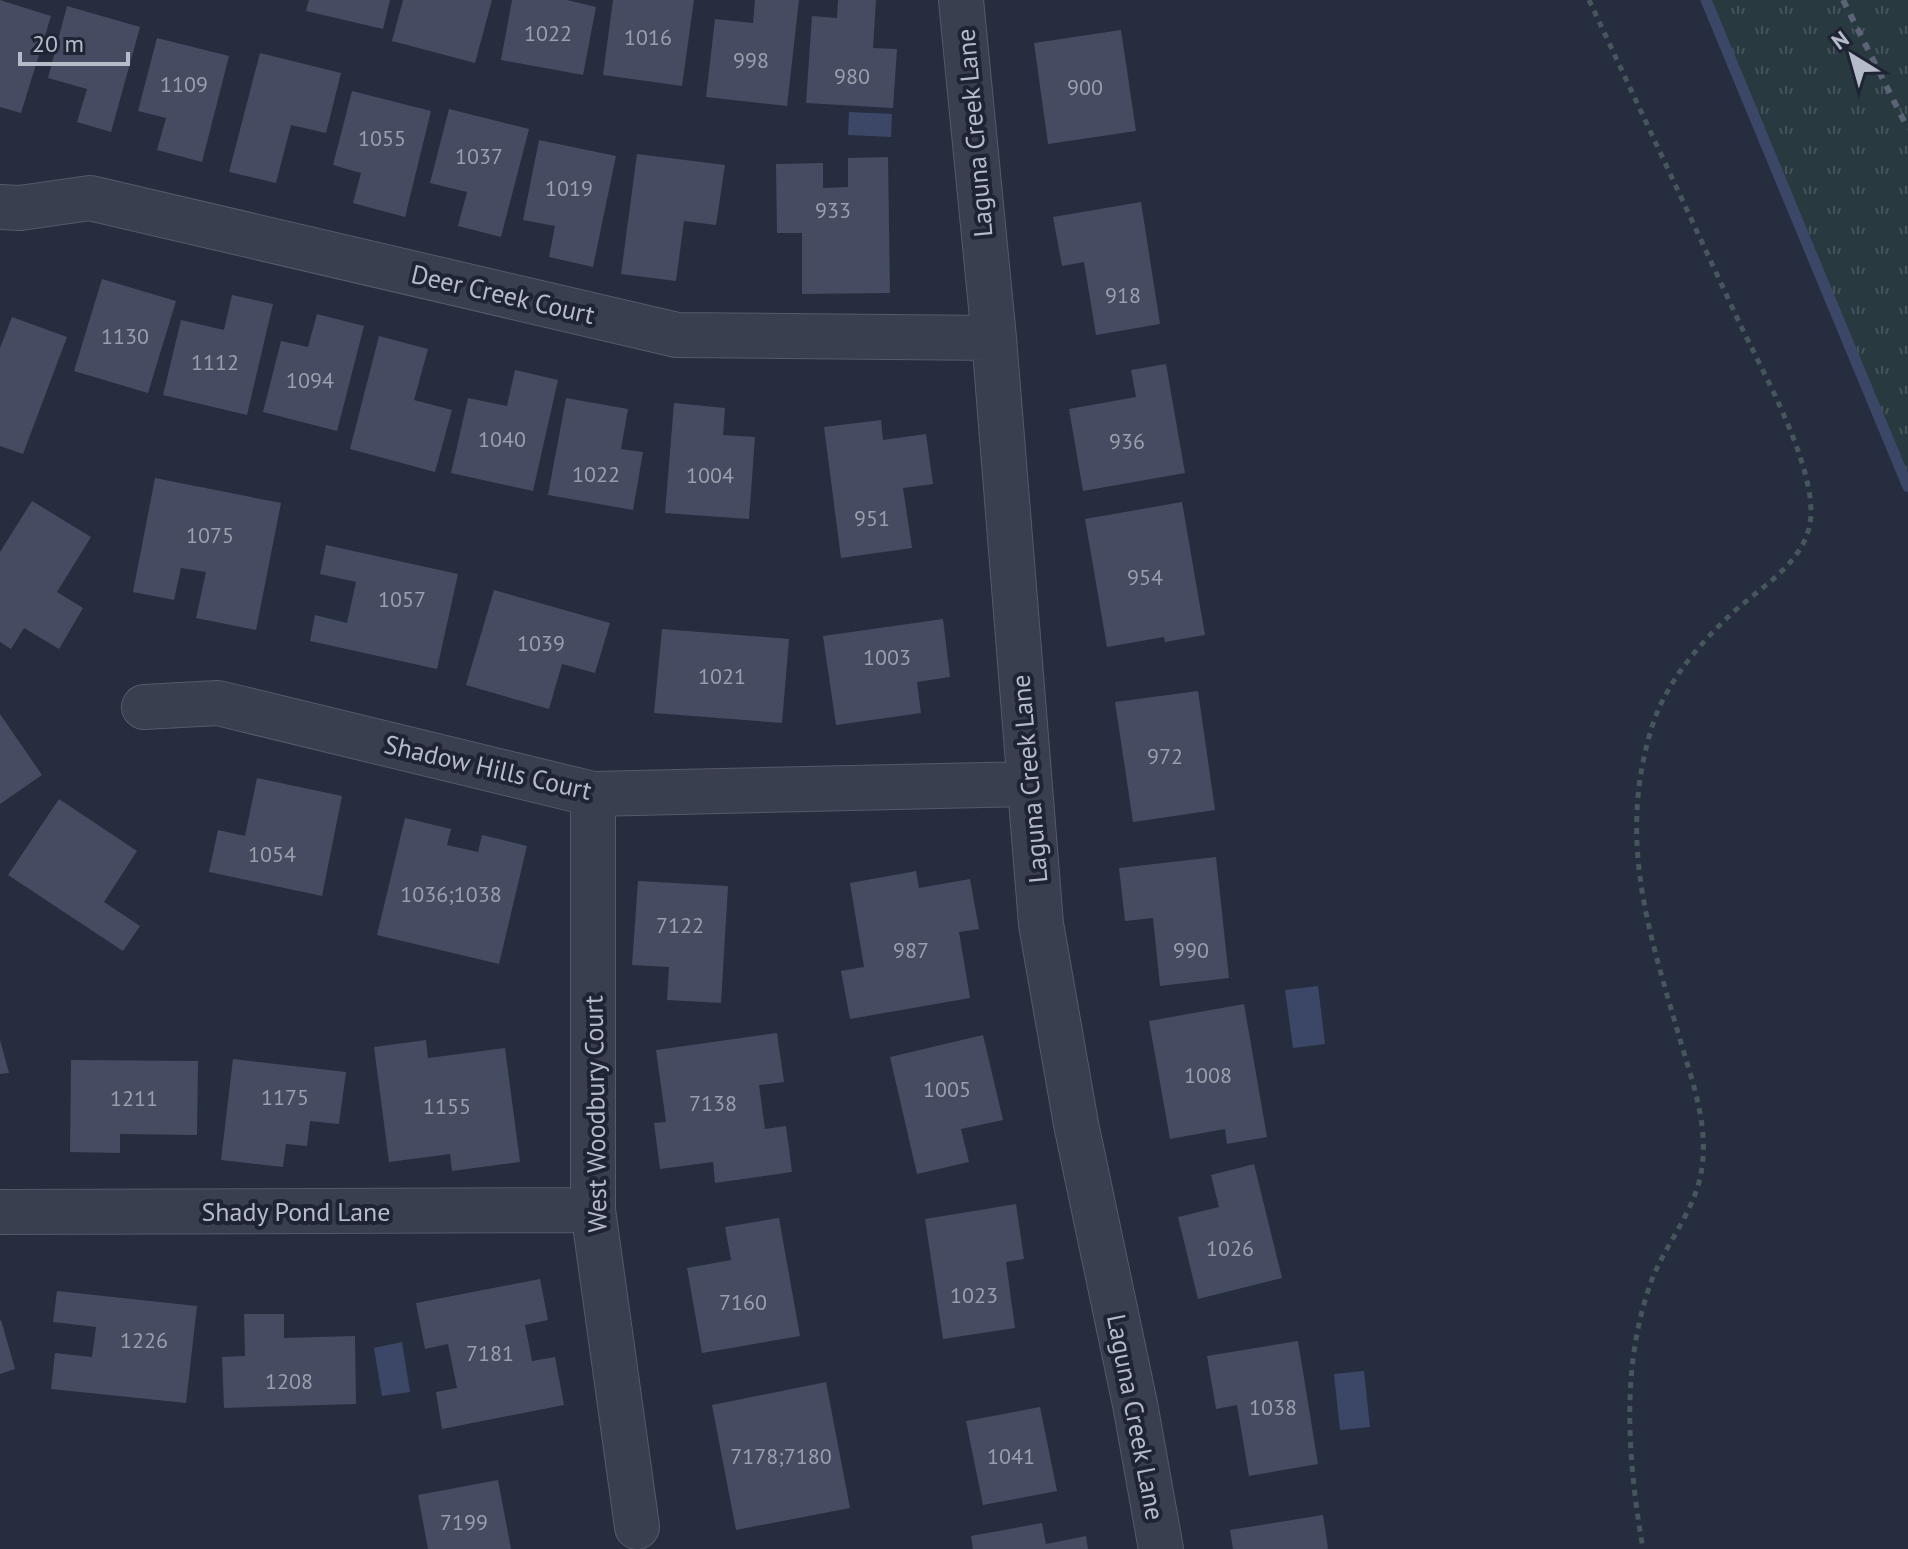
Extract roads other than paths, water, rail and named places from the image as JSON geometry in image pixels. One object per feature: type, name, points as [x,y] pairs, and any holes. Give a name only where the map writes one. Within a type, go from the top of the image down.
[{"type":"street","name":"Laguna Creek Lane","points":[[961,0],[994,338],[1041,924],[1076,1124],[1135,1404],[1161,1549]]},
{"type":"street","name":"Deer Creek Court","points":[[10,208],[90,198],[677,335],[994,338]]},
{"type":"street","name":"Shadow Hills Court","points":[[144,707],[218,703],[593,794],[1028,784]]},
{"type":"street","name":"West Woodbury Court","points":[[593,794],[593,1210],[637,1527]]},
{"type":"street","name":"Shady Pond Lane","points":[[0,1212],[593,1210]]},
{"type":"water","points":[[849,112],[892,114],[891,137],[848,135]]},
{"type":"water","points":[[1318,986],[1325,1044],[1293,1048],[1285,990]]},
{"type":"water","points":[[402,1342],[410,1392],[382,1396],[374,1348]]},
{"type":"water","points":[[1364,1371],[1370,1427],[1340,1430],[1334,1374]]},
{"type":"waterway","points":[[1706,0],[1908,487]]},
{"type":"railway","points":[[1843,0],[1908,129]]}]
